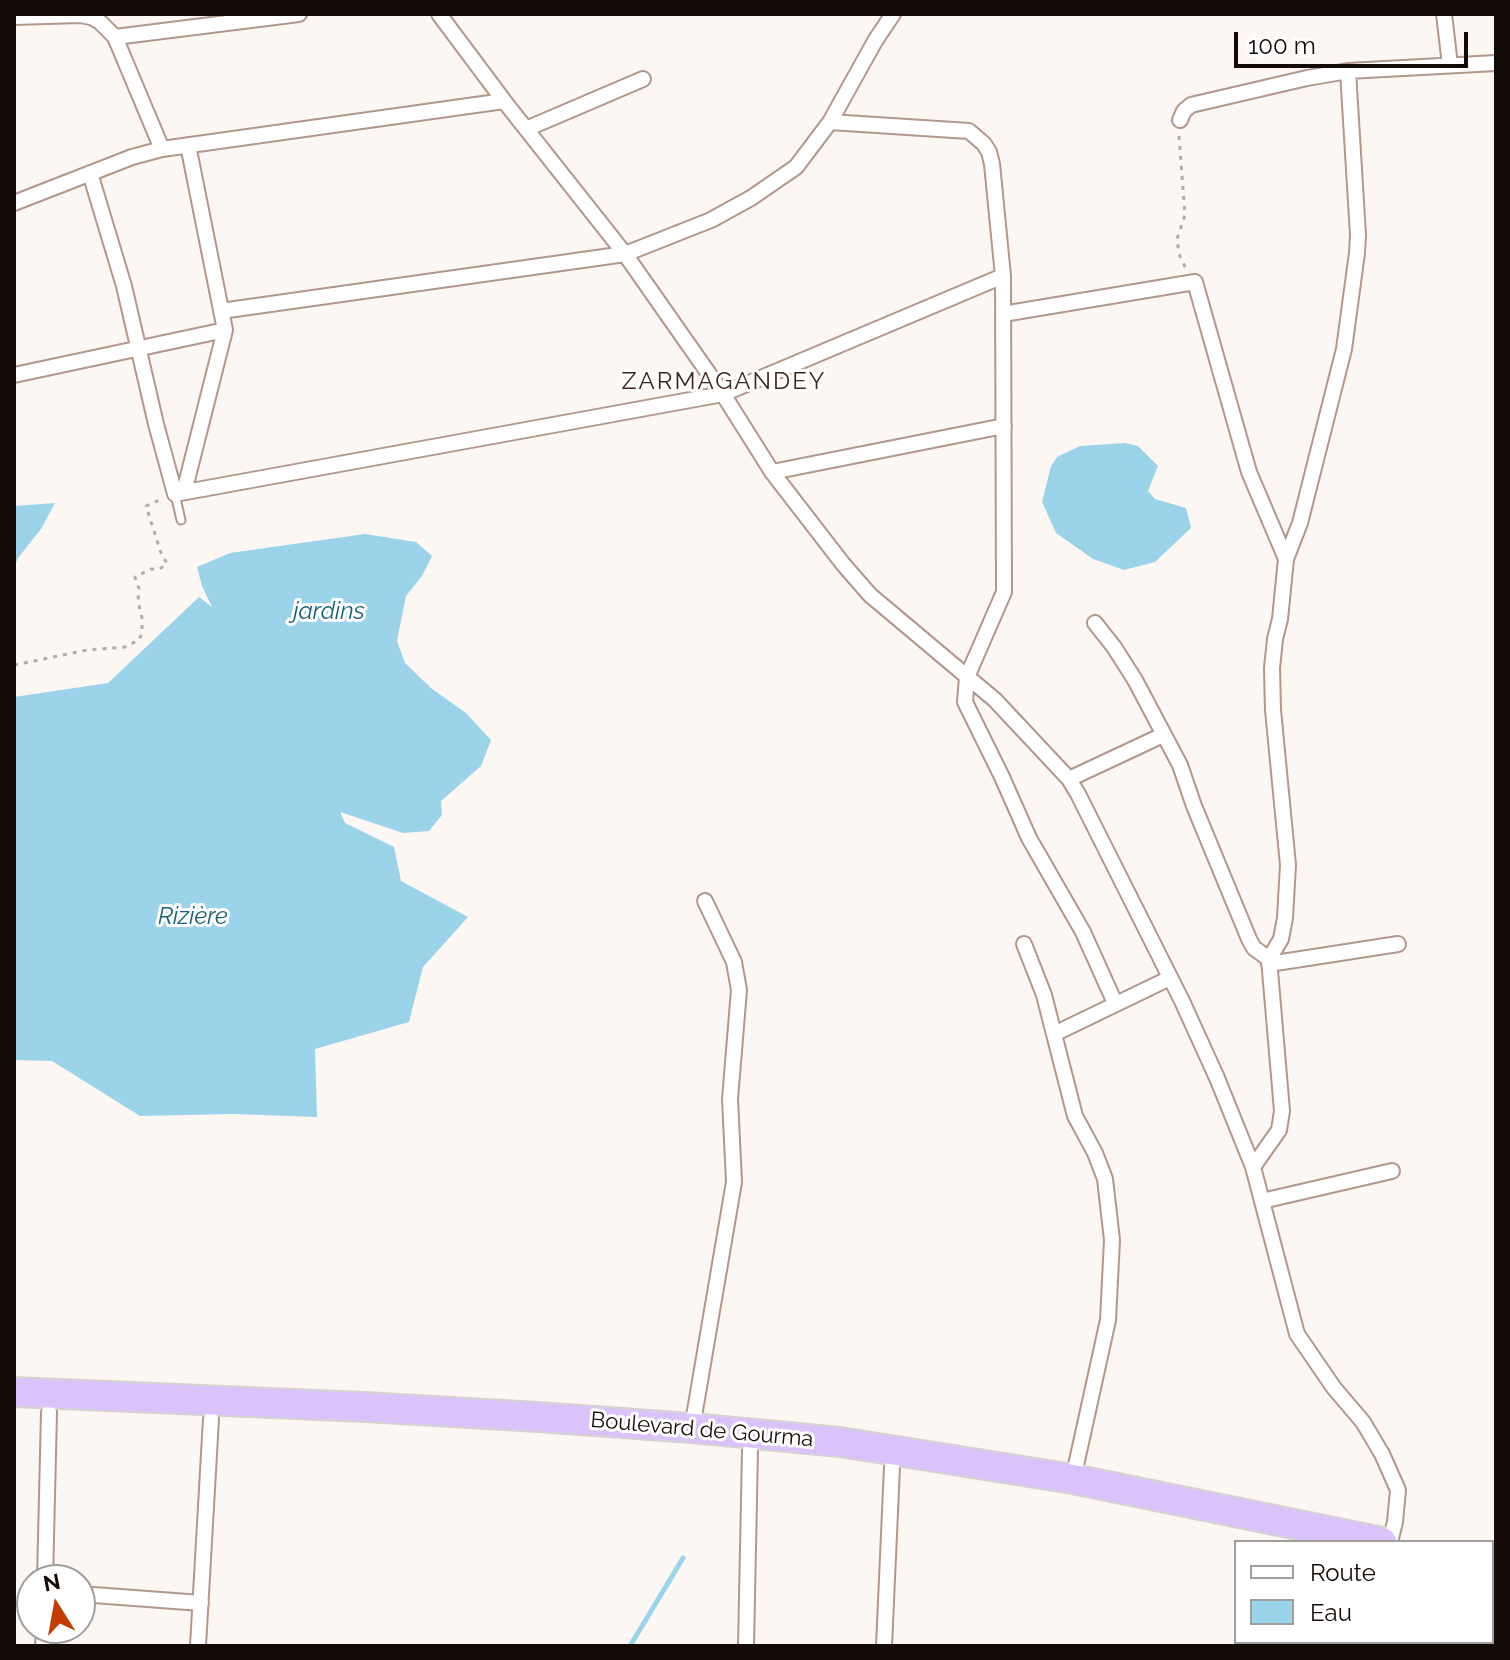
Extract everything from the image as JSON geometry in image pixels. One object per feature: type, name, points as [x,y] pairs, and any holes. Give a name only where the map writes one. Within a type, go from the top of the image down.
[{"type":"highway","name":"Boulevard de Gourma","points":[[14,1392],[49,1403],[211,1419],[537,1435],[750,1450],[892,1467],[1067,1495],[1280,1540]]},
{"type":"highway","name":"Boulevard de Gourma","points":[[14,1411],[49,1403],[365,1407],[692,1428],[840,1442],[1073,1479],[1372,1540]]},
{"type":"street","points":[[115,37],[299,14]]},
{"type":"street","points":[[439,14],[625,254],[723,394],[772,472],[843,564],[870,595],[995,700],[1069,779],[1217,1078],[1253,1167],[1297,1334],[1334,1388],[1363,1422],[1398,1490],[1390,1540]]},
{"type":"street","points":[[221,311],[625,254],[711,220],[751,198],[796,167],[830,122],[893,14]]},
{"type":"street","points":[[1444,14],[1450,65]]},
{"type":"street","points":[[14,17],[80,15],[100,22],[115,37],[162,149]]},
{"type":"street","points":[[1180,120],[1191,105],[1307,78],[1348,71],[1496,63]]},
{"type":"street","points":[[1253,1167],[1279,1130],[1282,1111],[1269,962],[1281,939],[1288,865],[1273,710],[1275,639],[1286,559],[1300,523],[1344,349],[1357,253],[1348,71]]},
{"type":"street","points":[[526,129],[643,79]]},
{"type":"street","points":[[14,203],[132,157],[162,149],[504,101]]},
{"type":"street","points":[[830,122],[969,131],[989,152],[1003,276],[1004,592],[967,677],[965,702],[1029,838],[1083,932],[1115,1003]]},
{"type":"street","points":[[179,493],[225,330],[188,145]]},
{"type":"street","points":[[90,173],[113,246],[137,349],[179,493]]},
{"type":"street","points":[[179,493],[723,394],[1003,276]]},
{"type":"street","points":[[1003,314],[1195,282],[1249,472],[1286,559]]},
{"type":"street","points":[[14,375],[225,330]]},
{"type":"street","points":[[772,472],[1004,426]]},
{"type":"street","points":[[1095,623],[1135,680],[1180,765],[1249,939],[1269,962]]},
{"type":"street","points":[[1069,779],[1163,735]]},
{"type":"street","points":[[692,1428],[734,1182],[729,1118],[739,990],[734,962],[705,901]]},
{"type":"street","points":[[1024,944],[1044,995],[1075,1116],[1105,1179],[1112,1240],[1108,1320],[1073,1479]]},
{"type":"street","points":[[1269,962],[1398,944]]},
{"type":"street","points":[[1054,1034],[1170,978]]},
{"type":"street","points":[[1262,1201],[1392,1171]]},
{"type":"street","points":[[45,1564],[49,1403]]},
{"type":"street","points":[[198,1646],[211,1419]]},
{"type":"street","points":[[746,1646],[750,1450]]},
{"type":"street","points":[[884,1646],[892,1467]]},
{"type":"street","points":[[96,1595],[201,1603]]},
{"type":"lane","points":[[179,493],[181,520]]},
{"type":"path","points":[[1180,120],[1178,129],[1185,215],[1177,239],[1179,254],[1195,282]]},
{"type":"path","points":[[14,665],[87,650],[125,647],[139,640],[142,618],[135,577],[151,569],[160,569],[167,563],[146,506],[179,493]]},
{"type":"water","points":[[1125,443],[1138,446],[1158,466],[1148,491],[1155,499],[1186,508],[1191,528],[1155,562],[1124,570],[1093,559],[1056,533],[1042,502],[1051,466],[1057,457],[1080,446]]},
{"type":"water","points":[[55,503],[41,529],[18,558],[14,568],[14,506]]},
{"type":"water","name":"Rizière","points":[[365,534],[416,542],[432,556],[422,576],[406,596],[397,641],[405,663],[431,688],[466,713],[491,740],[481,766],[441,801],[442,815],[429,831],[403,833],[340,812],[345,823],[394,847],[401,881],[468,917],[423,967],[409,1022],[315,1049],[317,1117],[233,1114],[140,1116],[52,1061],[14,1060],[14,697],[108,683],[199,597],[212,607],[197,567],[230,553]]},
{"type":"waterway","points":[[630,1646],[683,1558]]},
{"type":"district","name":"ZARMAGANDEY","points":[[724,382]]},
{"type":"water label","name":"jardins","points":[[329,612]]}]
